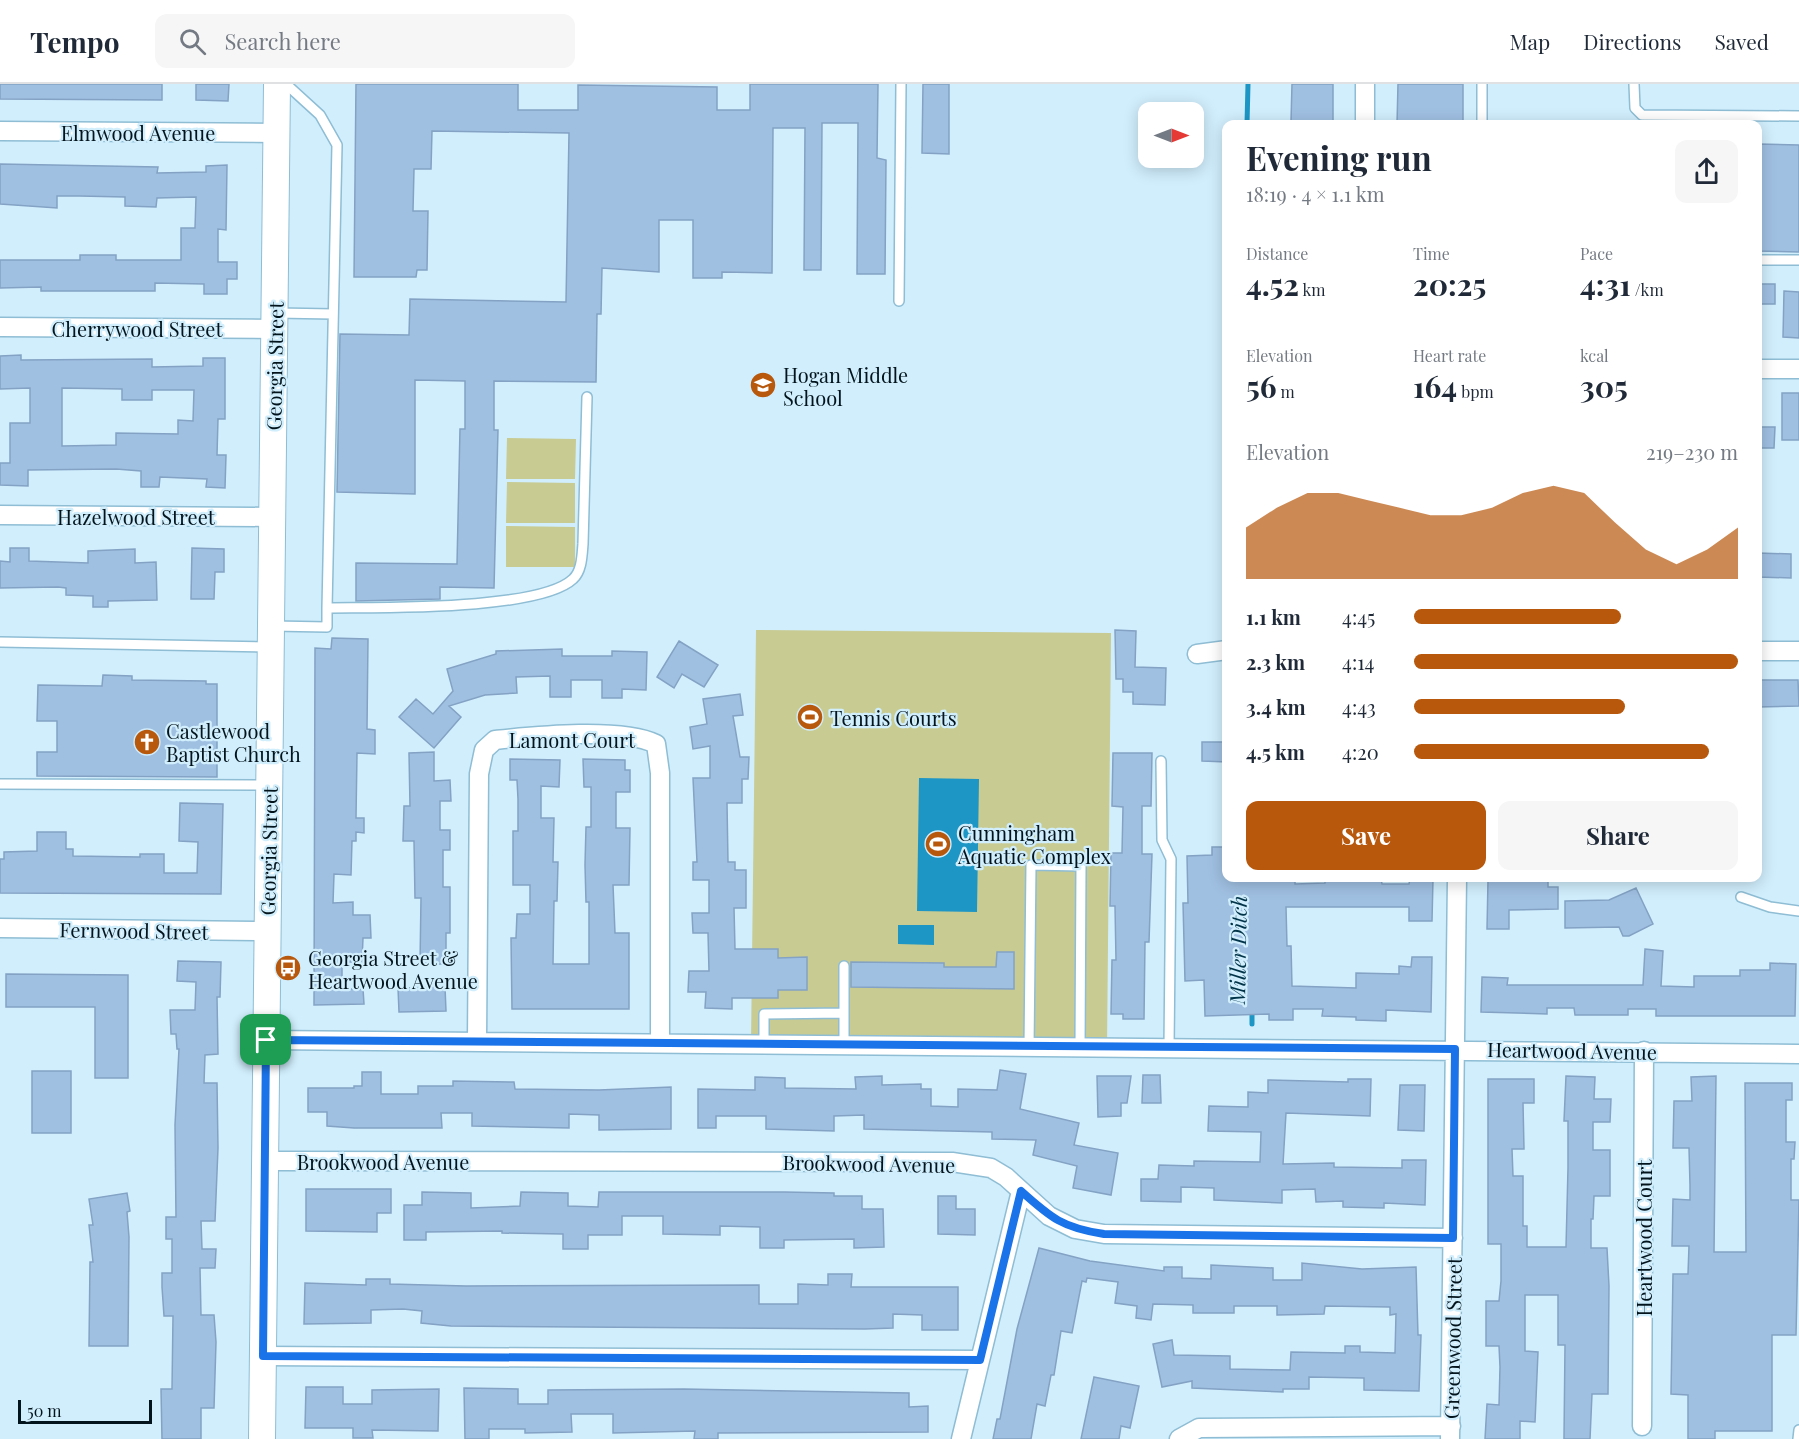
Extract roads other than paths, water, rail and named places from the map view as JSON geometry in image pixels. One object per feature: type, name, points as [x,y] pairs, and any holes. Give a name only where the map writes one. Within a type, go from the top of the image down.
[{"type":"main road","name":"Georgia Street","points":[[262,1439],[277,84]]},
{"type":"street","points":[[1365,84],[1365,120]]},
{"type":"street","name":"Elmwood Avenue","points":[[0,130],[276,133]]},
{"type":"street","name":"Cherrywood Street","points":[[0,327],[274,321]]},
{"type":"street","points":[[1762,369],[1799,369]]},
{"type":"street","name":"Hazelwood Street","points":[[0,515],[272,517]]},
{"type":"street","points":[[1197,654],[1222,651]]},
{"type":"street","points":[[1762,651],[1799,651]]},
{"type":"street","name":"Lamont Court","points":[[477,1041],[479,774],[484,750],[495,740],[609,735],[641,736],[656,744],[660,773],[660,1042]]},
{"type":"street","name":"Greenwood Street","points":[[1450,1433],[1457,882]]},
{"type":"street","name":"Fernwood Street","points":[[0,928],[267,931]]},
{"type":"street","name":"Heartwood Avenue","points":[[266,1040],[660,1042],[1080,1048],[1455,1049],[1799,1054]]},
{"type":"street","name":"Heartwood Court","points":[[1642,1426],[1644,1051]]},
{"type":"street","name":"Brookwood Avenue","points":[[265,1161],[952,1162],[991,1168],[1049,1216],[1075,1229],[1104,1234],[1453,1238]]},
{"type":"street","points":[[961,1439],[1021,1191]]},
{"type":"street","points":[[263,1356],[980,1360]]},
{"type":"street","points":[[1179,1439],[1199,1428],[1450,1433]]},
{"type":"lane","points":[[0,642],[271,636],[327,627],[337,145],[320,115],[286,84]]},
{"type":"lane","points":[[899,301],[901,84]]},
{"type":"lane","points":[[1482,84],[1482,120]]},
{"type":"lane","points":[[1634,84],[1635,108],[1642,115],[1799,116]]},
{"type":"lane","points":[[1762,260],[1799,260]]},
{"type":"lane","points":[[274,321],[333,314]]},
{"type":"lane","points":[[327,608],[446,606],[547,591],[574,579],[580,567],[583,544],[587,397]]},
{"type":"lane","points":[[1161,761],[1162,840],[1171,859],[1168,1047]]},
{"type":"lane","points":[[0,784],[269,785]]},
{"type":"lane","points":[[1029,1047],[1031,865],[1081,866],[1080,1048]]},
{"type":"lane","points":[[1742,897],[1770,907],[1799,911]]},
{"type":"lane","points":[[844,966],[844,1046]]},
{"type":"lane","points":[[764,1044],[764,1014],[844,1013]]},
{"type":"lane","points":[[1798,1439],[1799,1430]]},
{"type":"water","points":[[919,778],[979,779],[977,912],[917,911]]},
{"type":"water","points":[[898,925],[934,925],[934,945],[898,944]]},
{"type":"waterway","name":"Miller Ditch","points":[[1247,120],[1248,84]]},
{"type":"waterway","name":"Miller Ditch","points":[[1252,1008],[1252,1024]]},
{"type":"place","name":"Hogan Middle School","points":[[763,385]]},
{"type":"place","name":"Tennis Courts","points":[[810,717]]},
{"type":"place","name":"Castlewood Baptist Church","points":[[147,742]]},
{"type":"place","name":"Cunningham Aquatic Complex","points":[[938,844]]},
{"type":"place","name":"Georgia Street & Heartwood Avenue","points":[[288,968]]}]
